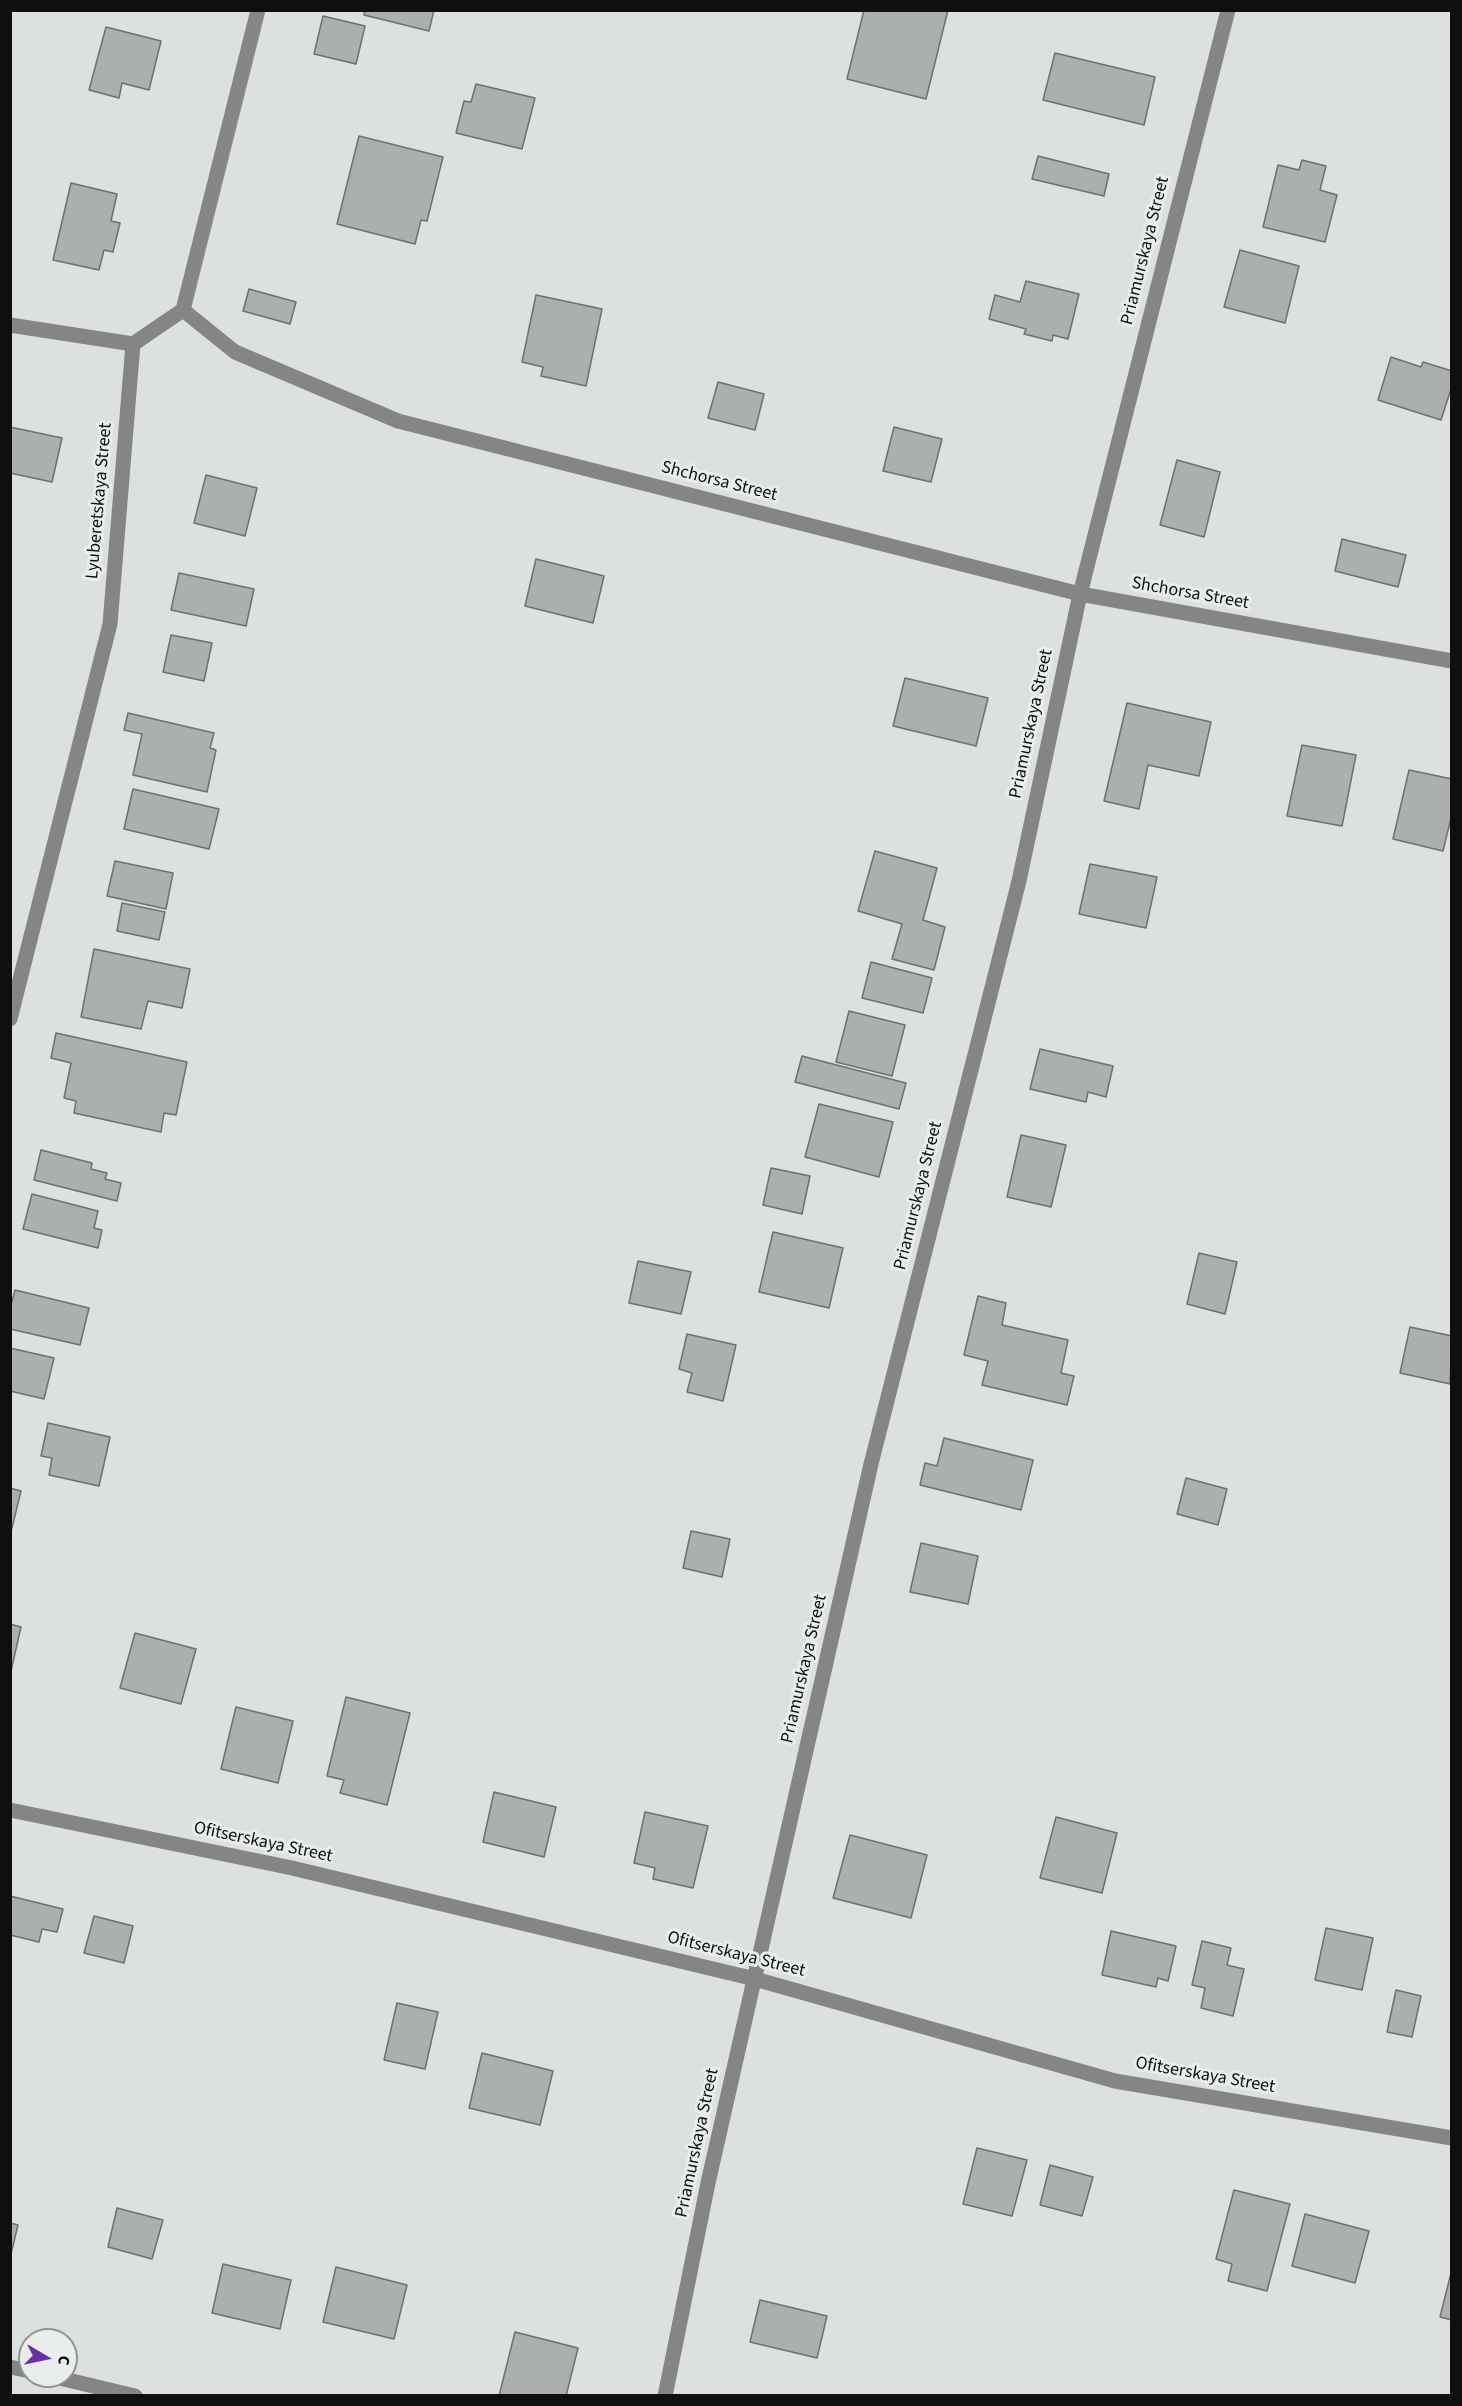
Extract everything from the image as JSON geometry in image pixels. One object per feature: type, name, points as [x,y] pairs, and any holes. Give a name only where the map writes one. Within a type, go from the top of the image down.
[{"type":"street","points":[[10,325],[133,344],[183,310],[258,10]]},
{"type":"street","name":"Priamurskaya Street","points":[[665,2396],[708,2183],[871,1464],[1019,881],[1080,594],[1227,10]]},
{"type":"street","name":"Shchorsa Street","points":[[183,310],[235,352],[398,420],[1080,594],[1452,661]]},
{"type":"street","name":"Lyuberetskaya Street","points":[[10,1019],[110,624],[133,344]]},
{"type":"street","name":"Ofitserskaya Street","points":[[10,1810],[292,1868],[755,1978],[1115,2081],[1452,2138]]},
{"type":"street","points":[[78,2382],[135,2396]]},
{"type":"building","points":[[365,10],[434,10],[429,31],[364,15]]},
{"type":"building","points":[[864,10],[948,10],[926,99],[847,79]]},
{"type":"building","points":[[323,16],[365,26],[356,64],[314,54]]},
{"type":"building","points":[[106,27],[161,41],[149,90],[122,83],[119,98],[89,90]]},
{"type":"building","points":[[1055,53],[1155,77],[1144,125],[1043,100]]},
{"type":"building","points":[[476,84],[535,98],[522,149],[456,133],[464,101],[471,102]]},
{"type":"building","points":[[359,136],[443,157],[427,221],[421,220],[415,244],[337,224]]},
{"type":"building","points":[[1038,156],[1109,174],[1104,196],[1032,179]]},
{"type":"building","points":[[1302,160],[1326,166],[1320,190],[1337,195],[1325,242],[1263,227],[1278,165],[1299,170]]},
{"type":"building","points":[[71,183],[117,194],[111,221],[120,223],[113,252],[104,250],[99,270],[53,260]]},
{"type":"building","points":[[1240,250],[1299,266],[1285,323],[1224,307]]},
{"type":"building","points":[[1026,281],[1079,294],[1068,339],[1053,335],[1052,341],[1024,334],[1026,329],[989,319],[995,295],[1020,302]]},
{"type":"building","points":[[249,289],[296,302],[290,324],[243,311]]},
{"type":"building","points":[[536,295],[602,309],[586,386],[541,376],[543,367],[522,362]]},
{"type":"building","points":[[1391,357],[1421,367],[1423,362],[1452,371],[1452,386],[1441,420],[1378,400]]},
{"type":"building","points":[[718,382],[764,394],[755,430],[708,418]]},
{"type":"building","points":[[10,427],[62,438],[52,482],[10,473]]},
{"type":"building","points":[[894,427],[942,439],[931,482],[883,471]]},
{"type":"building","points":[[1177,460],[1220,472],[1204,537],[1160,525]]},
{"type":"building","points":[[206,475],[257,488],[245,536],[194,523]]},
{"type":"building","points":[[1342,539],[1406,555],[1398,587],[1335,571]]},
{"type":"building","points":[[536,559],[604,576],[593,623],[525,606]]},
{"type":"building","points":[[179,573],[254,589],[246,626],[171,610]]},
{"type":"building","points":[[171,635],[212,643],[204,681],[163,672]]},
{"type":"building","points":[[905,678],[988,698],[976,746],[893,726]]},
{"type":"building","points":[[1127,703],[1211,722],[1199,776],[1148,765],[1139,809],[1104,801]]},
{"type":"building","points":[[128,713],[214,733],[210,748],[216,750],[207,792],[133,775],[142,734],[124,730]]},
{"type":"building","points":[[1302,745],[1356,755],[1342,826],[1287,816]]},
{"type":"building","points":[[1409,770],[1452,779],[1452,814],[1443,851],[1393,839]]},
{"type":"building","points":[[133,789],[219,809],[209,849],[124,829]]},
{"type":"building","points":[[875,851],[937,868],[923,920],[945,927],[934,970],[892,959],[902,924],[858,911]]},
{"type":"building","points":[[115,861],[173,873],[166,909],[107,896]]},
{"type":"building","points":[[1090,864],[1157,877],[1146,928],[1079,914]]},
{"type":"building","points":[[122,903],[165,912],[159,940],[117,931]]},
{"type":"building","points":[[94,949],[190,969],[182,1008],[148,1001],[141,1029],[81,1017]]},
{"type":"building","points":[[871,962],[932,978],[923,1013],[862,998]]},
{"type":"building","points":[[849,1011],[905,1025],[892,1076],[836,1062]]},
{"type":"building","points":[[56,1033],[187,1062],[176,1115],[164,1113],[161,1132],[74,1113],[76,1101],[64,1098],[71,1063],[51,1058]]},
{"type":"building","points":[[1040,1049],[1113,1066],[1106,1097],[1088,1092],[1086,1102],[1030,1089]]},
{"type":"building","points":[[802,1056],[906,1083],[899,1109],[795,1082]]},
{"type":"building","points":[[819,1104],[893,1122],[879,1177],[805,1157]]},
{"type":"building","points":[[1021,1135],[1066,1145],[1051,1207],[1007,1197]]},
{"type":"building","points":[[41,1150],[92,1163],[91,1169],[107,1173],[105,1179],[121,1183],[117,1201],[34,1180]]},
{"type":"building","points":[[771,1168],[810,1176],[802,1214],[763,1205]]},
{"type":"building","points":[[32,1194],[98,1211],[94,1228],[102,1230],[98,1248],[23,1229]]},
{"type":"building","points":[[773,1232],[843,1248],[829,1308],[759,1292]]},
{"type":"building","points":[[1199,1253],[1237,1262],[1225,1314],[1187,1304]]},
{"type":"building","points":[[638,1261],[691,1272],[681,1314],[629,1303]]},
{"type":"building","points":[[15,1290],[89,1308],[80,1345],[10,1329],[10,1309]]},
{"type":"building","points":[[978,1296],[1006,1303],[1002,1325],[1068,1340],[1061,1373],[1074,1376],[1067,1405],[982,1385],[988,1361],[964,1355]]},
{"type":"building","points":[[1410,1327],[1452,1336],[1450,1384],[1400,1373]]},
{"type":"building","points":[[687,1334],[736,1345],[723,1401],[687,1392],[692,1373],[679,1369]]},
{"type":"building","points":[[10,1348],[54,1358],[44,1399],[10,1391]]},
{"type":"building","points":[[48,1423],[110,1437],[99,1486],[49,1475],[52,1458],[41,1456]]},
{"type":"building","points":[[944,1438],[1033,1460],[1021,1510],[920,1485],[925,1463],[937,1466]]},
{"type":"building","points":[[1186,1478],[1227,1489],[1218,1525],[1177,1514]]},
{"type":"building","points":[[10,1488],[21,1491],[11,1532],[10,1532]]},
{"type":"building","points":[[691,1531],[730,1539],[722,1577],[683,1568]]},
{"type":"building","points":[[921,1543],[978,1556],[968,1604],[910,1592]]},
{"type":"building","points":[[10,1624],[21,1627],[11,1671],[10,1671]]},
{"type":"building","points":[[135,1633],[196,1649],[181,1704],[120,1688]]},
{"type":"building","points":[[346,1697],[410,1713],[387,1805],[340,1793],[344,1780],[327,1776]]},
{"type":"building","points":[[236,1707],[293,1721],[278,1783],[221,1769]]},
{"type":"building","points":[[494,1792],[556,1807],[544,1857],[483,1842]]},
{"type":"building","points":[[645,1812],[708,1826],[693,1888],[653,1879],[655,1868],[634,1863]]},
{"type":"building","points":[[1056,1817],[1117,1833],[1102,1893],[1040,1878]]},
{"type":"building","points":[[850,1835],[927,1855],[911,1918],[833,1898]]},
{"type":"building","points":[[10,1896],[63,1909],[57,1932],[42,1929],[39,1942],[10,1935]]},
{"type":"building","points":[[94,1916],[133,1926],[124,1963],[84,1953]]},
{"type":"building","points":[[1326,1928],[1373,1938],[1362,1990],[1315,1980]]},
{"type":"building","points":[[1111,1931],[1176,1946],[1168,1981],[1158,1978],[1156,1987],[1102,1975]]},
{"type":"building","points":[[1202,1941],[1231,1948],[1227,1965],[1244,1969],[1233,2016],[1201,2008],[1205,1988],[1192,1985]]},
{"type":"building","points":[[1396,1990],[1421,1996],[1412,2037],[1387,2032]]},
{"type":"building","points":[[397,2003],[438,2012],[425,2069],[384,2060]]},
{"type":"building","points":[[482,2053],[553,2071],[540,2125],[469,2108]]},
{"type":"building","points":[[977,2148],[1027,2160],[1012,2216],[963,2204]]},
{"type":"building","points":[[1050,2165],[1093,2177],[1082,2216],[1040,2205]]},
{"type":"building","points":[[1234,2190],[1290,2204],[1267,2291],[1228,2281],[1232,2264],[1216,2259]]},
{"type":"building","points":[[117,2208],[163,2220],[152,2259],[108,2247]]},
{"type":"building","points":[[1305,2214],[1369,2231],[1355,2283],[1292,2266]]},
{"type":"building","points":[[10,2223],[18,2225],[10,2258]]},
{"type":"building","points":[[223,2264],[291,2280],[280,2329],[212,2313]]},
{"type":"building","points":[[336,2267],[407,2285],[394,2339],[323,2322]]},
{"type":"building","points":[[1452,2269],[1452,2320],[1440,2317]]},
{"type":"building","points":[[760,2300],[827,2316],[817,2358],[750,2342]]},
{"type":"building","points":[[515,2332],[578,2348],[566,2396],[499,2396]]}]
